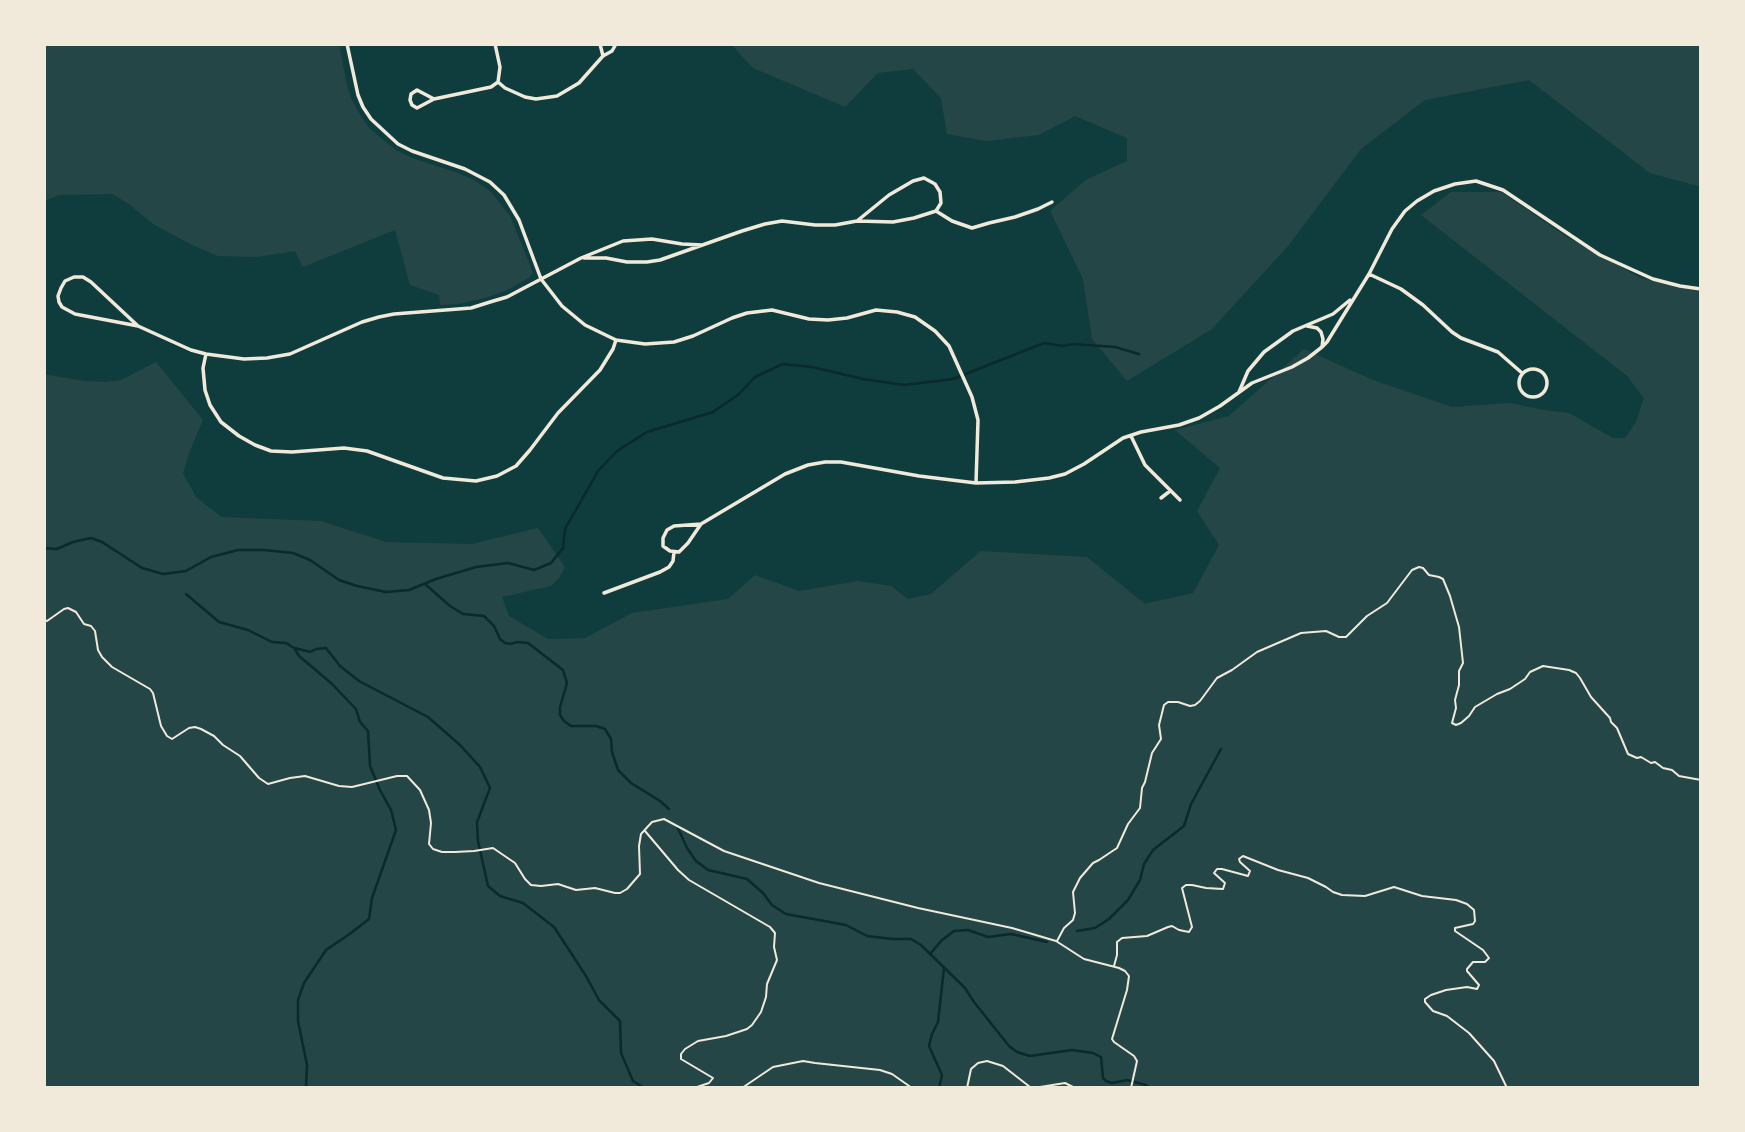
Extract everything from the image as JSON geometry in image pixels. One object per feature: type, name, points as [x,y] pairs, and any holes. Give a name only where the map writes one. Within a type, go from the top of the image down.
[{"type":"street","points":[[346,44],[358,95],[371,119],[398,144],[465,169],[490,182],[504,195],[519,220],[541,279],[562,306],[585,325],[616,340],[645,344],[674,342],[747,313],[772,310],[809,319],[828,320],[876,310],[915,317],[935,331],[949,346],[972,397],[978,420],[976,483]]},
{"type":"street","points":[[434,99],[417,90],[411,94],[410,100],[417,108],[434,99],[491,87],[498,82],[500,67],[495,44]]},
{"type":"street","points":[[600,44],[603,55]]},
{"type":"street","points":[[498,82],[525,97],[547,99],[568,91],[579,83],[616,44]]},
{"type":"street","points":[[581,258],[606,258],[627,262],[660,260],[765,224],[782,221],[815,225],[857,221],[893,222],[936,211],[941,202],[940,192],[935,184],[925,178],[913,181],[857,221]]},
{"type":"street","points":[[701,523],[679,552],[663,546],[667,530],[674,526],[701,523],[785,474],[808,465],[841,462],[976,483],[1049,478],[1065,474],[1084,464],[1123,438],[1199,418],[1252,383],[1292,367],[1322,347],[1405,211],[1434,191],[1455,184],[1476,181],[1503,190],[1600,256],[1653,279],[1701,289]]},
{"type":"street","points":[[936,211],[952,221],[972,228],[1015,218],[1052,202]]},
{"type":"street","points":[[138,326],[92,282],[83,277],[65,281],[61,288],[59,302],[69,312],[138,326],[191,351],[244,359],[267,358],[290,354],[379,317],[471,308],[507,297],[581,258],[623,241],[652,239],[702,245]]},
{"type":"street","points":[[1369,274],[1401,289],[1423,305],[1451,332],[1498,352],[1522,373]]},
{"type":"street","points":[[1238,394],[1248,371],[1264,352],[1280,339],[1333,314],[1354,297]]},
{"type":"street","points":[[1305,326],[1317,328],[1321,332],[1322,347]]},
{"type":"street","points":[[206,354],[203,368],[205,390],[210,405],[221,422],[255,445],[271,451],[344,448],[367,451],[443,478],[477,481],[497,476],[516,466],[558,414],[600,370],[616,340]]},
{"type":"street","points":[[1536,368],[1544,373],[1548,382],[1545,391],[1537,397],[1524,394],[1519,382],[1522,373],[1536,368]]},
{"type":"street","points":[[1131,436],[1145,465],[1180,500]]},
{"type":"street","points":[[1161,498],[1170,490]]},
{"type":"street","points":[[604,593],[669,567],[674,552]]},
{"type":"path","points":[[1056,942],[1064,928],[1073,920],[1073,892],[1080,877],[1093,863],[1117,848],[1128,824],[1140,808],[1142,788],[1152,753],[1161,739],[1160,725],[1164,705],[1168,702],[1195,705],[1217,678],[1257,652],[1301,634],[1326,631],[1346,637],[1367,616],[1387,603],[1412,570],[1419,567],[1429,575],[1443,579],[1459,627],[1463,663],[1459,671],[1459,685],[1451,723],[1461,723],[1475,707],[1510,689],[1525,679],[1530,671],[1542,666],[1569,670],[1576,673],[1591,697],[1611,718],[1628,754],[1655,762],[1679,776],[1701,780]]},
{"type":"path","points":[[44,620],[47,621],[64,609],[76,612],[84,624],[95,631],[102,657],[112,667],[150,689],[161,726],[172,739],[189,728],[201,729],[240,756],[268,785],[290,778],[311,776],[344,787],[407,776],[420,790],[430,817],[429,844],[433,849],[442,852],[497,849],[514,863],[531,885],[558,884],[576,890],[595,888],[620,893],[640,874],[639,839],[652,821],[664,819],[724,851],[766,866],[819,883],[918,908],[1012,928],[1056,942],[1084,959],[1125,971],[1129,976],[1127,989],[1112,1039],[1137,1061],[1131,1088]]},
{"type":"path","points":[[645,830],[689,880],[770,927],[775,933],[777,960],[767,984],[761,1012],[752,1025],[726,1036],[698,1041],[681,1054],[681,1059],[713,1078],[709,1083],[694,1088]]},
{"type":"path","points":[[1114,967],[1117,942],[1122,938],[1147,936],[1172,926],[1189,932],[1192,927],[1182,888],[1192,885],[1223,889],[1225,883],[1214,873],[1217,869],[1248,876],[1250,871],[1239,859],[1243,856],[1308,878],[1342,895],[1365,896],[1394,887],[1422,896],[1456,900],[1474,909],[1475,921],[1473,924],[1455,928],[1455,931],[1483,950],[1489,958],[1485,962],[1473,962],[1467,969],[1479,985],[1477,989],[1467,987],[1446,990],[1431,995],[1425,1002],[1433,1011],[1447,1016],[1469,1033],[1494,1061],[1507,1088]]},
{"type":"path","points":[[742,1088],[773,1067],[803,1061],[880,1070],[892,1074],[912,1088]]},
{"type":"path","points":[[967,1088],[971,1069],[978,1063],[987,1061],[1003,1066],[1030,1087],[1065,1083],[1075,1088]]},
{"type":"shaded area","points":[[44,44],[339,44],[351,98],[370,129],[396,150],[474,180],[491,192],[510,216],[532,274],[505,291],[485,298],[440,305],[439,295],[410,285],[395,230],[303,267],[295,251],[257,257],[218,256],[153,224],[112,194],[59,195],[44,201]]},
{"type":"shaded area","points":[[731,44],[1701,44],[1701,187],[1650,173],[1529,80],[1425,100],[1361,149],[1288,246],[1212,329],[1127,381],[1092,339],[1083,279],[1050,211],[1087,179],[1127,161],[1127,138],[1075,116],[1039,135],[986,141],[947,134],[941,98],[913,69],[878,73],[845,107],[753,68]]},
{"type":"shaded area","points":[[1451,192],[1501,192],[1567,237],[1640,278],[1701,289],[1701,1088],[44,1088],[44,374],[105,382],[121,380],[156,362],[203,420],[183,473],[196,497],[221,517],[321,521],[386,542],[472,544],[538,528],[565,567],[551,586],[502,597],[509,616],[548,639],[585,638],[632,613],[728,599],[755,575],[799,591],[858,581],[891,586],[908,599],[931,594],[981,551],[1087,557],[1145,604],[1193,593],[1219,545],[1197,511],[1220,468],[1175,430],[1229,416],[1304,349],[1373,380],[1452,407],[1510,403],[1569,413],[1613,438],[1625,438],[1636,422],[1644,398],[1627,376],[1421,215]]},
{"type":"waterway","points":[[44,548],[57,549],[91,538],[102,542],[142,568],[163,574],[186,571],[211,557],[238,550],[293,553],[310,560],[339,580],[386,592],[409,590],[476,567],[508,563],[534,570],[551,563],[563,548],[565,529],[598,471],[617,451],[647,432],[713,412],[738,395],[755,377],[783,364],[904,385],[953,379],[1044,343],[1115,347],[1139,354]]},
{"type":"waterway","points":[[425,584],[463,614],[484,616],[505,643],[528,643],[563,670],[567,683],[560,715],[564,721],[571,726],[596,726],[605,729],[611,739],[618,770],[631,783],[669,809]]},
{"type":"waterway","points":[[186,594],[219,622],[248,630],[272,642],[286,643],[294,648],[299,656],[356,709],[360,722],[368,731],[370,766],[391,810],[396,830],[372,898],[369,919],[326,950],[304,983],[298,1000],[298,1021],[307,1065],[306,1088]]},
{"type":"waterway","points":[[295,648],[310,652],[326,648],[340,666],[359,681],[428,717],[480,767],[490,788],[477,822],[478,841],[488,886],[500,896],[523,903],[554,927],[599,1000],[620,1021],[621,1053],[633,1081],[644,1088]]},
{"type":"waterway","points":[[1077,931],[1095,928],[1109,919],[1128,900],[1153,850],[1184,826],[1191,804],[1221,749]]},
{"type":"waterway","points":[[677,826],[696,861],[708,870],[747,879],[772,905],[786,914],[846,925],[867,936],[911,939],[921,945],[965,988],[1009,1046],[1017,1052],[1030,1056],[1072,1050],[1093,1053],[1101,1057],[1103,1078],[1106,1081],[1112,1083],[1127,1080],[1150,1088]]},
{"type":"waterway","points":[[930,954],[954,931],[968,930],[988,937],[1011,934],[1047,942]]},
{"type":"waterway","points":[[939,1088],[942,1075],[929,1046],[938,1022],[944,968]]}]
